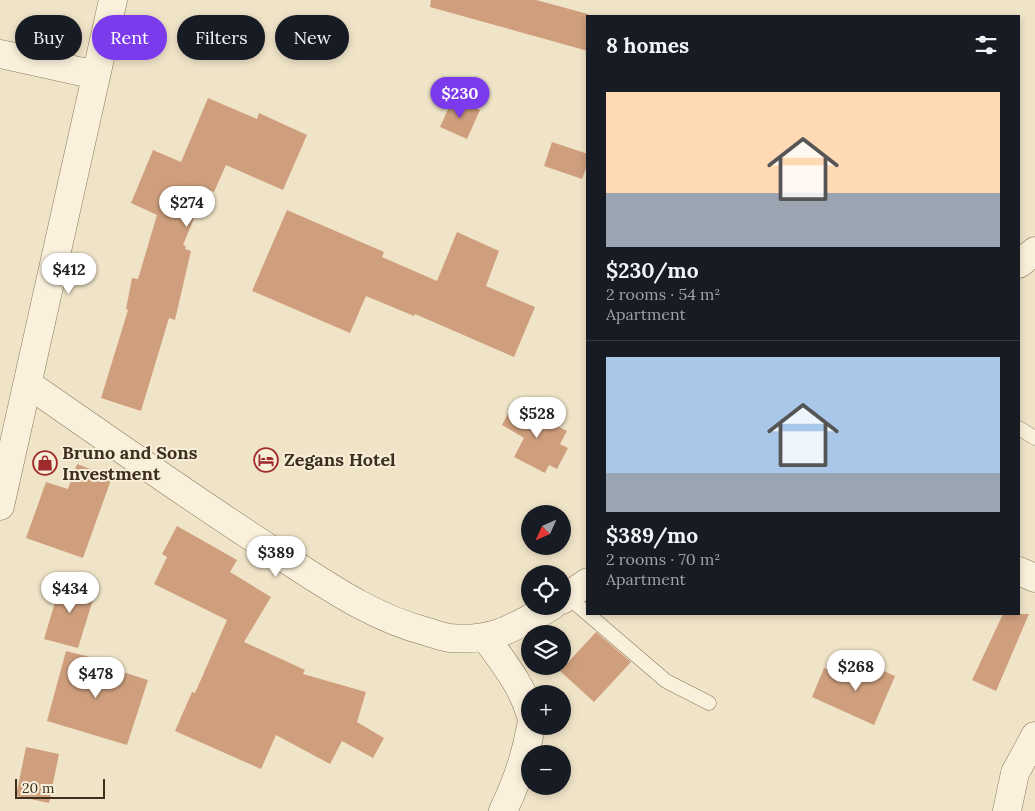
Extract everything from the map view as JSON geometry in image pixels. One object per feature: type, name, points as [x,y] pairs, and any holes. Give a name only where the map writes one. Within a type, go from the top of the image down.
[{"type":"street","points":[[0,506],[113,0]]},
{"type":"street","points":[[0,54],[96,75]]},
{"type":"street","points":[[1020,263],[1035,251]]},
{"type":"street","points":[[28,384],[227,522],[350,600],[384,617],[448,638],[486,638],[510,629],[534,615]]},
{"type":"street","points":[[1020,572],[1035,578]]},
{"type":"street","points":[[486,638],[521,691]]},
{"type":"street","points":[[503,811],[515,785],[529,735]]},
{"type":"street","points":[[1007,811],[1015,774],[1035,736]]},
{"type":"lane","points":[[1020,429],[1035,438]]},
{"type":"lane","points":[[571,599],[586,612]]},
{"type":"lane","points":[[589,615],[666,681],[708,703]]},
{"type":"building","points":[[431,0],[536,0],[588,14],[586,15],[586,50],[430,7]]},
{"type":"building","points":[[208,98],[257,119],[259,113],[307,135],[283,190],[226,165],[214,192],[206,189],[183,245],[186,246],[185,249],[191,251],[175,320],[169,318],[141,411],[101,398],[128,310],[126,309],[132,278],[138,279],[157,215],[131,203],[153,150],[181,162]]},
{"type":"building","points":[[453,98],[480,110],[467,139],[440,127]]},
{"type":"building","points":[[552,142],[586,153],[586,168],[582,179],[544,166]]},
{"type":"building","points":[[287,210],[384,252],[382,257],[437,281],[457,232],[499,251],[486,286],[535,307],[514,357],[415,314],[414,316],[366,296],[350,333],[252,291]]},
{"type":"building","points":[[513,404],[567,431],[560,444],[568,448],[557,469],[549,465],[545,473],[514,457],[524,438],[502,425]]},
{"type":"building","points":[[77,464],[112,477],[83,558],[26,538],[46,482],[68,489]]},
{"type":"building","points":[[177,526],[237,560],[230,572],[271,597],[244,642],[305,670],[303,674],[366,692],[357,722],[384,738],[373,758],[342,741],[330,764],[276,735],[261,769],[175,731],[192,692],[195,693],[227,620],[154,584],[167,557],[162,554]]},
{"type":"building","points":[[62,579],[96,590],[78,648],[44,639]]},
{"type":"building","points":[[1029,614],[996,691],[972,680],[1003,615]]},
{"type":"building","points":[[596,632],[631,662],[594,702],[564,675],[571,675],[571,659]]},
{"type":"building","points":[[66,651],[102,660],[101,665],[148,680],[127,745],[47,721]]},
{"type":"building","points":[[863,662],[895,676],[874,725],[812,697],[824,668],[854,682]]},
{"type":"building","points":[[26,747],[59,754],[49,803],[16,796]]},
{"type":"place","name":"Zegans Hotel","points":[[266,460]]},
{"type":"place","name":"Bruno and Sons Investment","points":[[45,463]]}]
